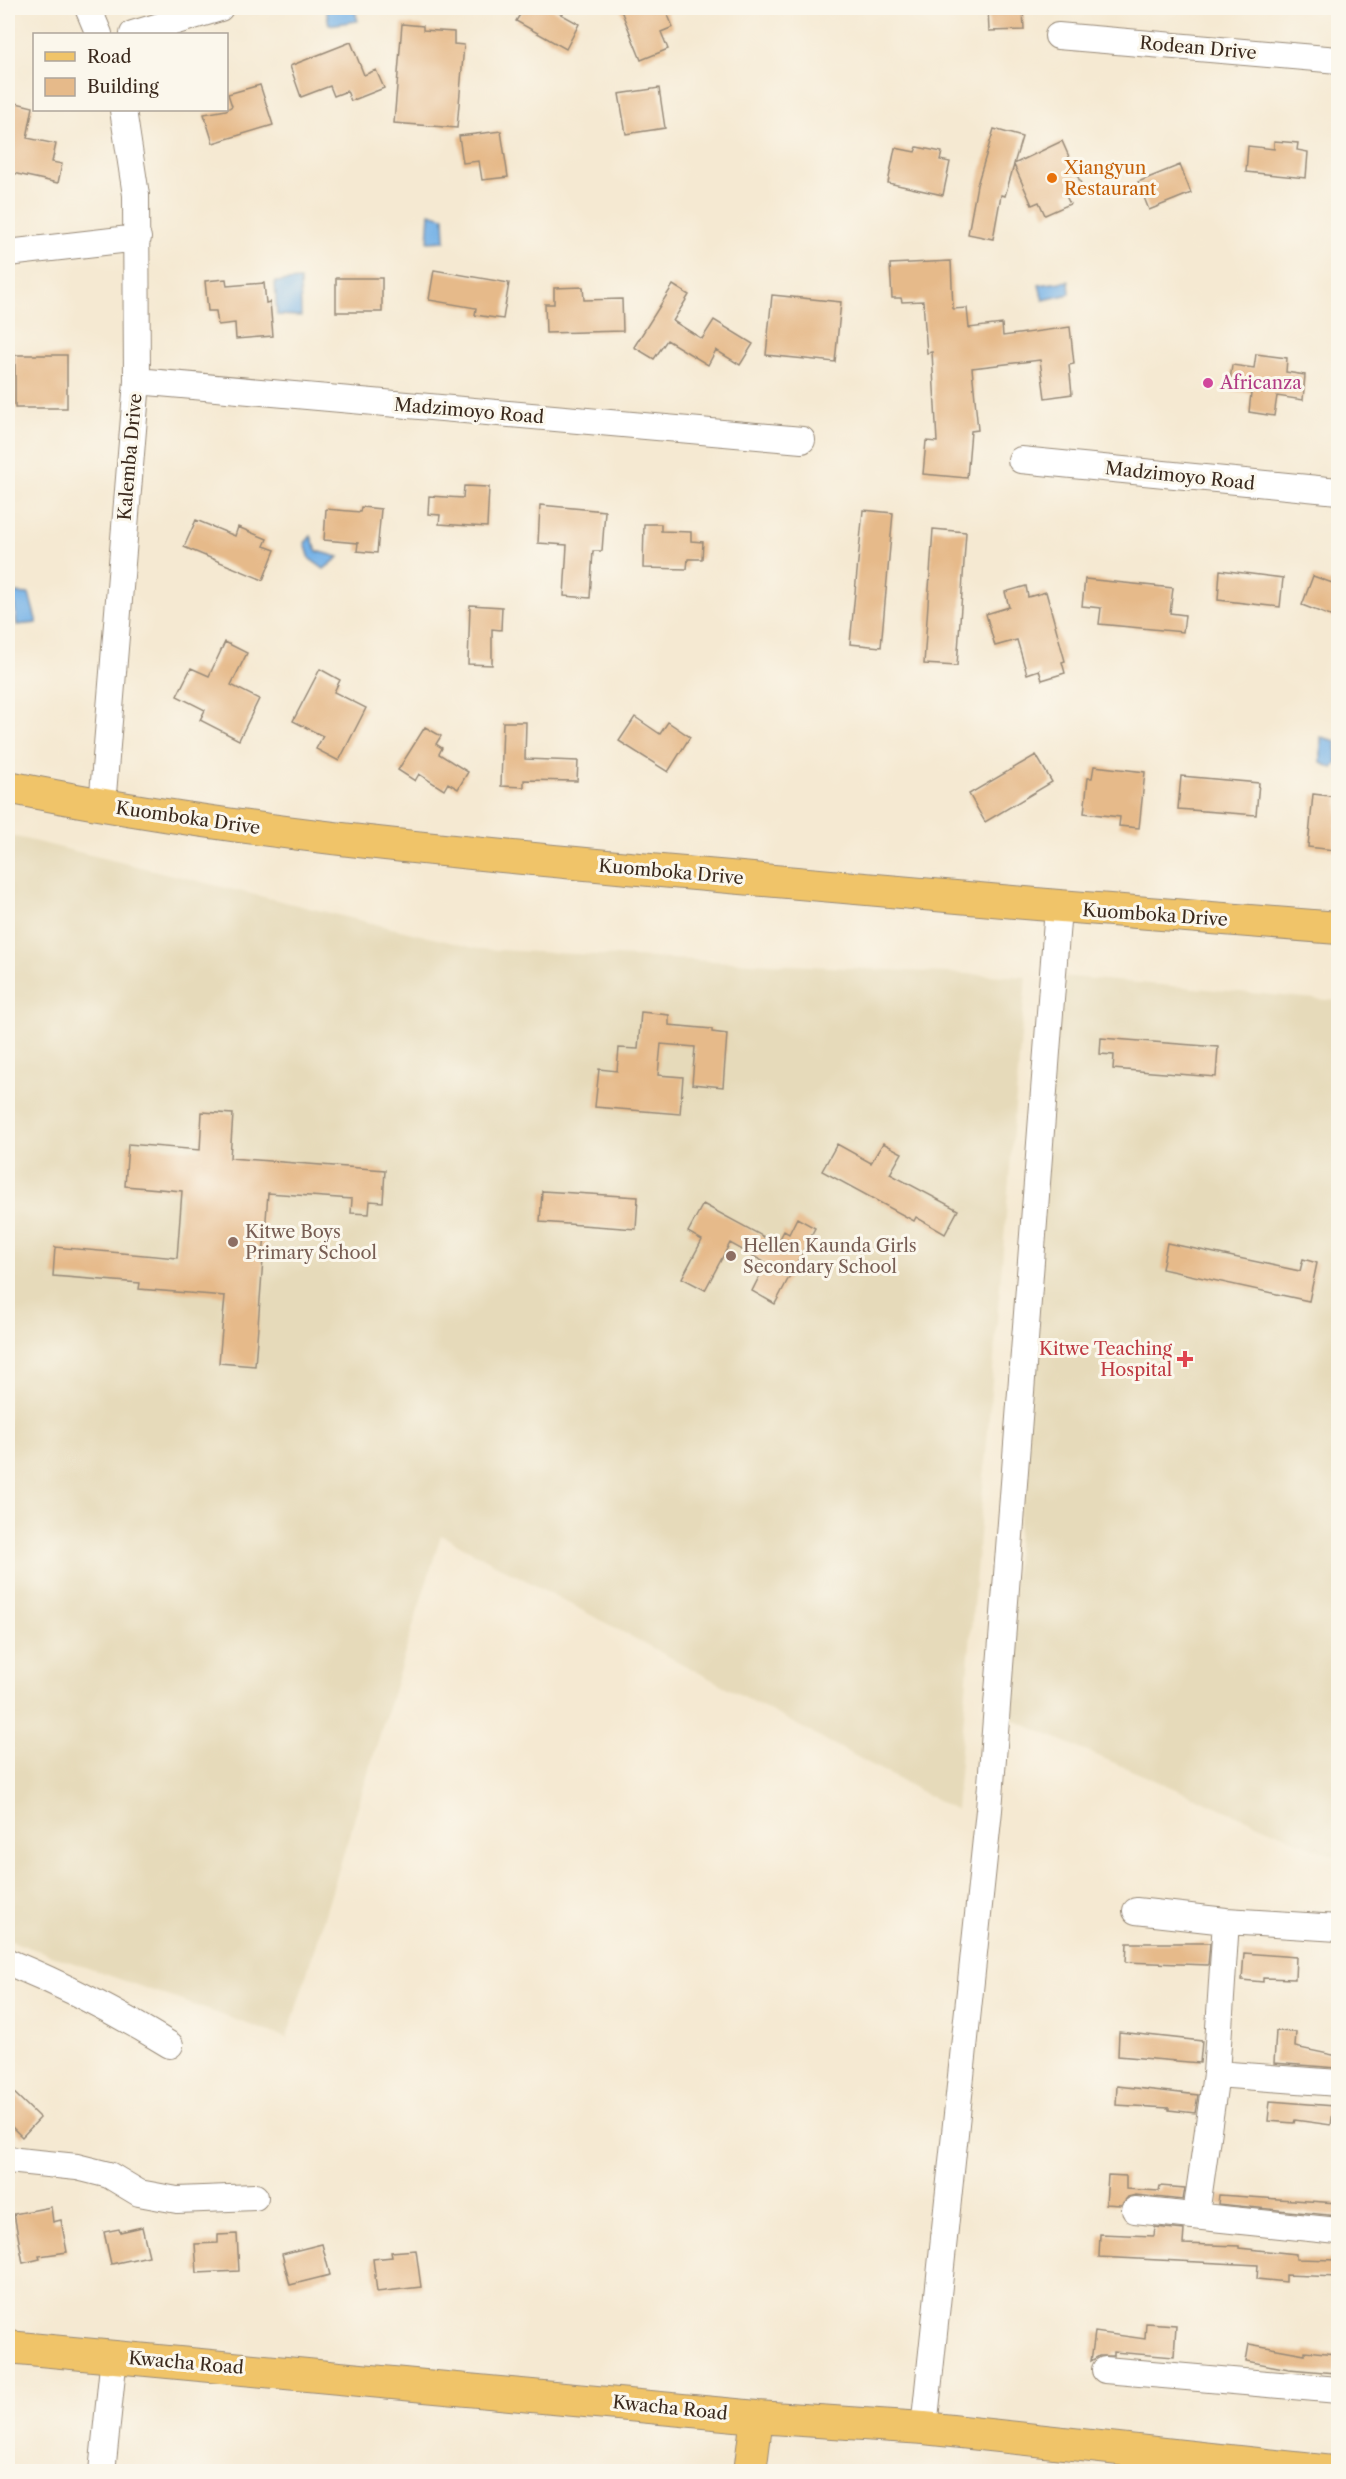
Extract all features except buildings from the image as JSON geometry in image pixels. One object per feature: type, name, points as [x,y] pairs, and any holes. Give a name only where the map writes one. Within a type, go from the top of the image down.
[{"type":"main road","name":"Kuomboka Drive","points":[[8,787],[102,806],[195,821],[465,853],[1058,908],[1338,928]]},
{"type":"main road","name":"Kwacha Road","points":[[8,2347],[757,2417],[924,2428],[1248,2467],[1332,2472]]},
{"type":"main road","points":[[750,2472],[757,2417]]},
{"type":"street","points":[[88,8],[99,33]]},
{"type":"street","points":[[136,33],[220,8]]},
{"type":"street","name":"Rodean Drive","points":[[1058,36],[1338,60]]},
{"type":"street","name":"Kalemba Drive","points":[[102,806],[136,381],[138,238],[136,195],[123,111]]},
{"type":"street","points":[[8,253],[138,238]]},
{"type":"street","name":"Madzimoyo Road","points":[[136,381],[802,440]]},
{"type":"street","name":"Madzimoyo Road","points":[[1021,460],[1338,491]]},
{"type":"street","points":[[924,2428],[989,1810],[1058,908]]},
{"type":"street","points":[[1136,1911],[1226,1921],[1338,1928]]},
{"type":"street","points":[[1196,2214],[1216,2074],[1226,1921]]},
{"type":"street","points":[[8,1962],[130,2020],[170,2045]]},
{"type":"street","points":[[1216,2074],[1338,2083]]},
{"type":"street","points":[[8,2160],[76,2167],[109,2175],[139,2193],[177,2200],[255,2197]]},
{"type":"street","points":[[1135,2210],[1196,2214],[1338,2231]]},
{"type":"street","points":[[102,2472],[114,2356]]},
{"type":"street","points":[[1105,2370],[1338,2390]]},
{"type":"shaded area","points":[[8,835],[478,949],[1026,977],[956,1810],[441,1535],[287,2038],[8,1940]]},
{"type":"shaded area","name":"Kitwe Teaching Hospital","points":[[1060,976],[1338,1001],[1338,1858],[1004,1716]]},
{"type":"water","points":[[326,8],[354,8],[358,21],[329,25]]},
{"type":"water","points":[[430,213],[444,217],[445,241],[428,242]]},
{"type":"water","points":[[300,280],[301,316],[277,315],[275,282]]},
{"type":"water","points":[[1069,281],[1070,294],[1043,300],[1039,285]]},
{"type":"water","points":[[311,536],[317,551],[339,557],[324,569],[310,559],[305,543]]},
{"type":"water","points":[[13,593],[29,594],[37,623],[17,625]]},
{"type":"water","points":[[1321,737],[1336,741],[1337,762],[1333,768],[1321,763]]},
{"type":"place","name":"Xiangyun Restaurant","points":[[1052,178]]},
{"type":"place","name":"Africanza","points":[[1208,383]]},
{"type":"place","name":"Kitwe Boys Primary School","points":[[233,1242]]},
{"type":"place","name":"Hellen Kaunda Girls Secondary School","points":[[731,1256]]},
{"type":"place","name":"Kitwe Teaching Hospital","points":[[1185,1359]]}]
